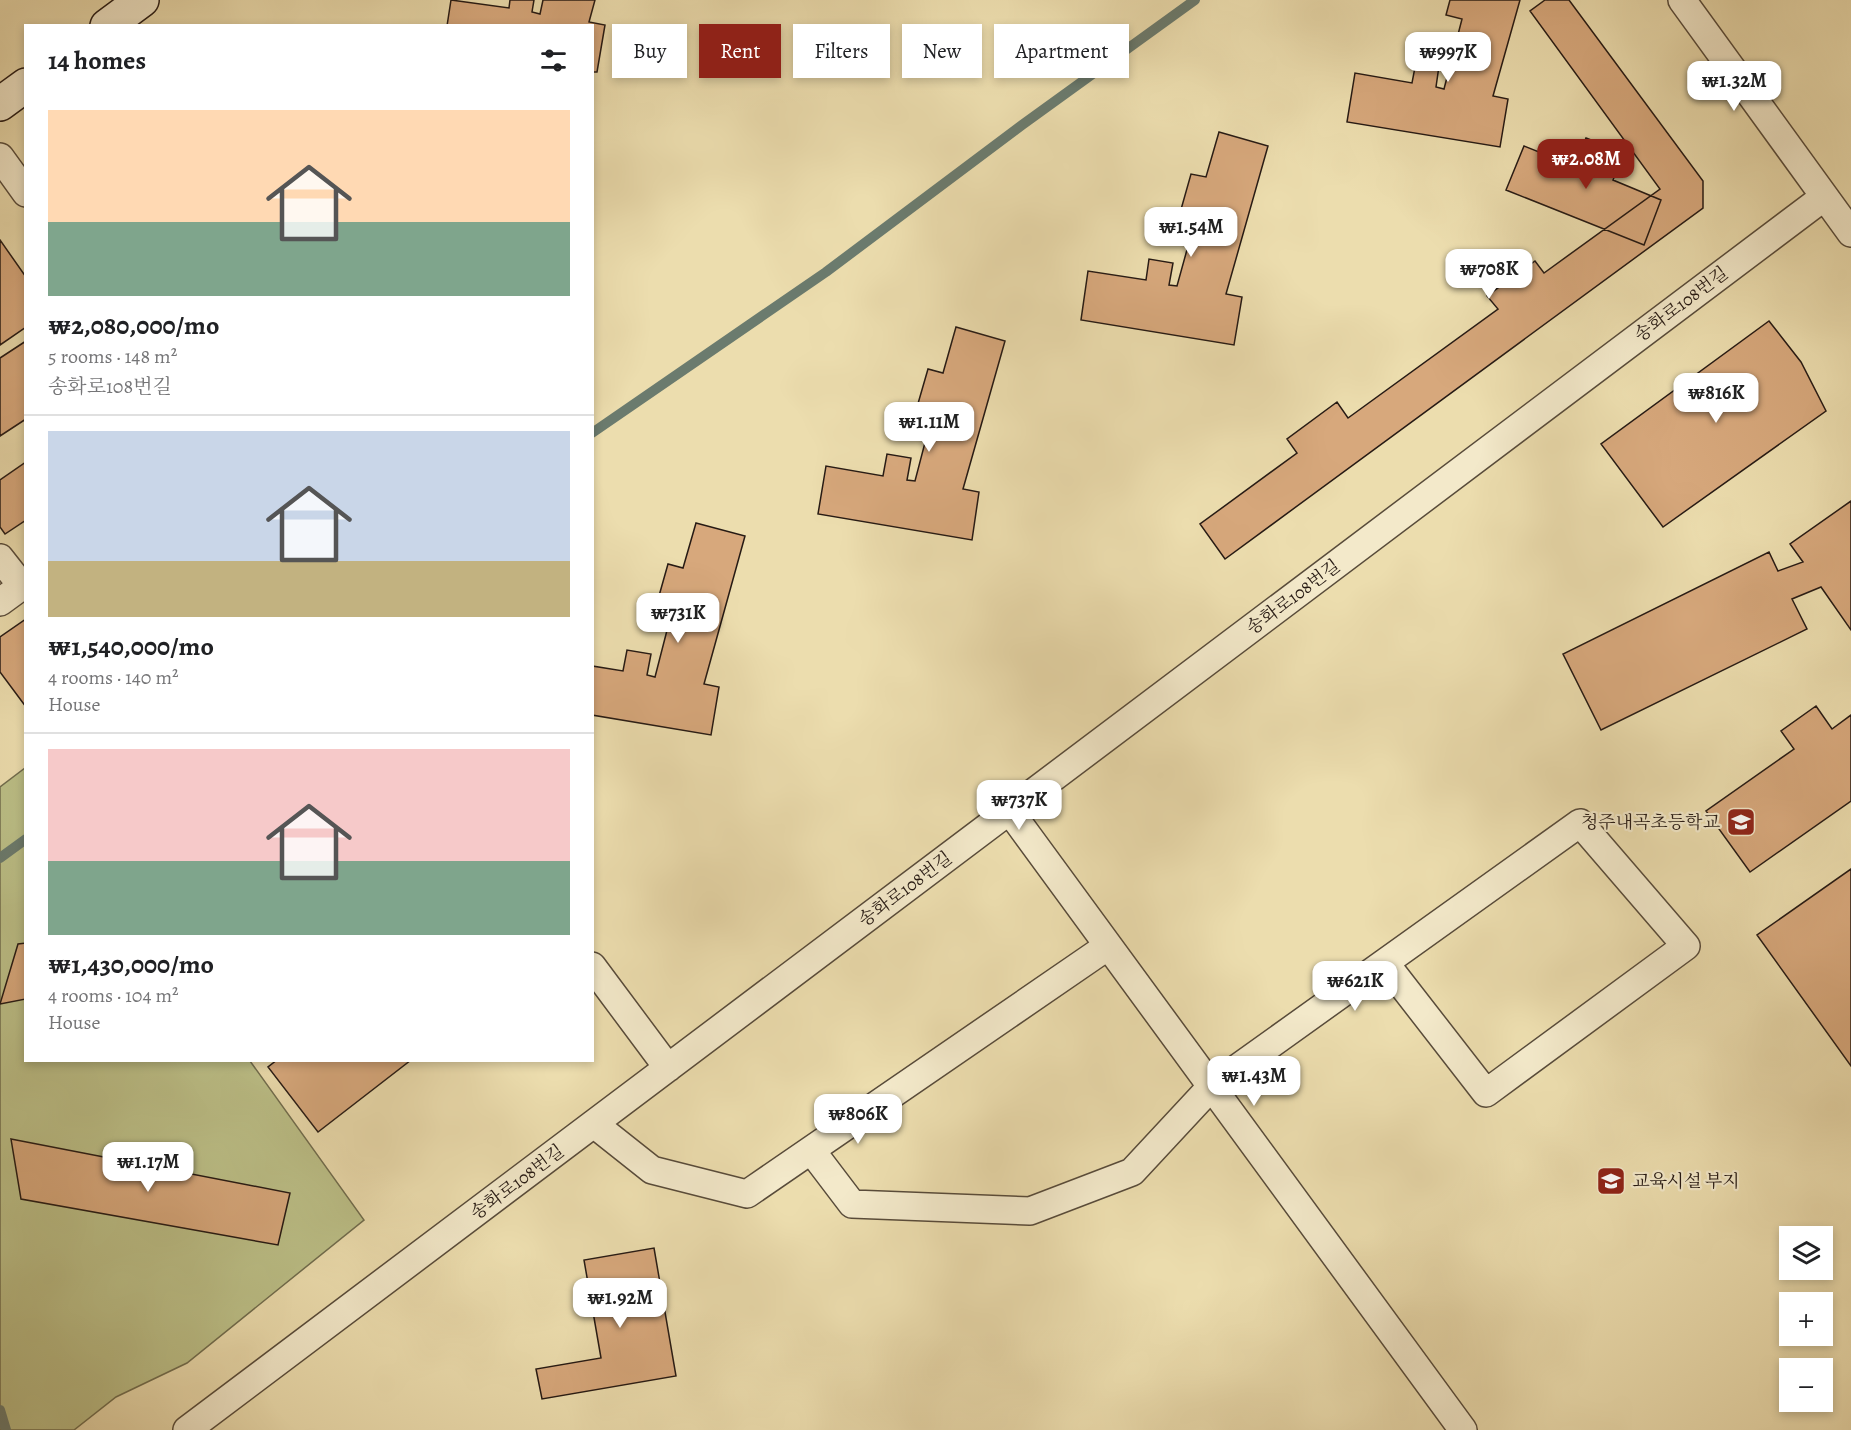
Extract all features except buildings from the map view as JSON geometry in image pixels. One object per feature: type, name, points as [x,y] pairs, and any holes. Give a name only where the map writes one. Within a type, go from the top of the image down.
[{"type":"street","points":[[110,24],[142,0]]},
{"type":"street","points":[[1682,0],[1851,233]]},
{"type":"street","points":[[0,104],[24,86]]},
{"type":"street","points":[[0,157],[24,189]]},
{"type":"street","name":"송화로108번길","points":[[187,1430],[1824,197]]},
{"type":"street","points":[[0,558],[24,585],[0,602]]},
{"type":"street","points":[[1009,810],[1463,1430]]},
{"type":"street","points":[[811,1150],[852,1204],[1030,1211],[1132,1172],[1211,1087],[1580,823],[1686,946],[1486,1094],[1385,963]]},
{"type":"street","points":[[594,1124],[652,1170],[747,1194],[1108,946]]},
{"type":"street","points":[[594,969],[668,1068]]},
{"type":"green space","points":[[24,769],[24,1062],[251,1062],[364,1220],[187,1363],[116,1397],[74,1430],[0,1430],[0,787]]},
{"type":"waterway","points":[[594,432],[826,272],[1022,125],[1195,0]]},
{"type":"waterway","points":[[0,858],[24,840]]},
{"type":"waterway","points":[[0,1410],[6,1430]]},
{"type":"place","name":"청주내곡초등학교","points":[[1741,822]]},
{"type":"place","name":"교육시설 부지","points":[[1611,1181]]}]
